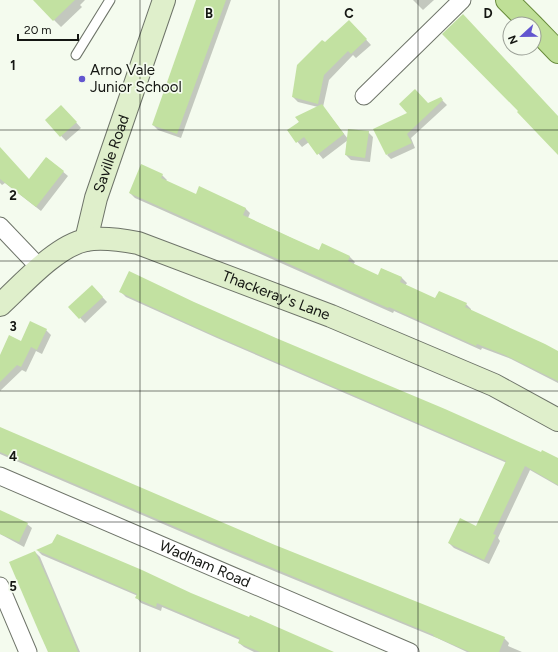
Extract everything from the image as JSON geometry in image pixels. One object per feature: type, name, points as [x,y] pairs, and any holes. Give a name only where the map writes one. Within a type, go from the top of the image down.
[{"type":"main road","points":[[507,0],[523,16]]},
{"type":"main road","points":[[542,35],[558,52]]},
{"type":"street","name":"Saville Road","points":[[86,240],[96,198],[164,0]]},
{"type":"street","points":[[364,96],[462,0]]},
{"type":"street","points":[[0,226],[40,268]]},
{"type":"street","name":"Thackeray's Lane","points":[[0,305],[40,268],[60,252],[86,240],[118,240],[138,243],[331,316],[494,385],[558,420]]},
{"type":"street","name":"Wadham Road","points":[[0,476],[410,652]]},
{"type":"street","points":[[0,586],[28,652]]},
{"type":"lane","points":[[76,55],[110,0]]},
{"type":"building","points":[[33,0],[75,0],[53,21]]},
{"type":"building","points":[[196,0],[226,0],[177,134],[152,125]]},
{"type":"building","points":[[463,14],[558,116],[558,155],[517,112],[518,111],[442,34]]},
{"type":"building","points":[[349,20],[367,39],[351,54],[348,51],[324,75],[318,104],[292,97],[297,65],[322,40],[325,42]]},
{"type":"building","points":[[415,89],[428,103],[441,97],[443,100],[407,134],[412,143],[386,155],[373,129],[407,113],[399,104]]},
{"type":"building","points":[[322,104],[344,134],[317,155],[304,137],[296,143],[287,130],[299,122],[295,117]]},
{"type":"building","points":[[61,105],[77,122],[60,137],[45,120]]},
{"type":"building","points":[[348,129],[369,131],[365,158],[345,155]]},
{"type":"building","points":[[0,147],[29,179],[46,157],[64,171],[36,207],[0,179]]},
{"type":"building","points":[[141,164],[163,174],[161,178],[196,194],[199,186],[246,208],[243,215],[319,250],[322,243],[350,256],[348,261],[378,275],[381,268],[402,277],[400,282],[435,298],[439,291],[467,303],[465,307],[558,351],[558,381],[505,355],[477,344],[476,346],[129,193]]},
{"type":"building","points":[[129,271],[194,302],[276,338],[445,409],[541,452],[542,450],[558,458],[558,485],[525,466],[493,534],[496,535],[484,560],[448,543],[460,518],[476,526],[506,461],[211,334],[119,292]]},
{"type":"building","points":[[92,285],[103,297],[79,319],[68,307]]},
{"type":"building","points":[[30,321],[47,329],[37,350],[31,347],[21,367],[17,365],[0,382],[0,355],[9,335],[21,341]]},
{"type":"building","points":[[0,427],[275,545],[505,637],[499,652],[470,652],[433,636],[434,635],[0,452]]},
{"type":"building","points":[[0,510],[28,523],[19,542],[0,534]]},
{"type":"building","points":[[57,534],[142,570],[191,593],[249,617],[250,615],[334,652],[260,652],[238,643],[240,638],[157,603],[156,607],[135,598],[137,594],[36,550],[52,543]]},
{"type":"building","points":[[35,551],[78,652],[48,652],[9,562]]},
{"type":"place","name":"Arno Vale Junior School","points":[[82,79]]}]
